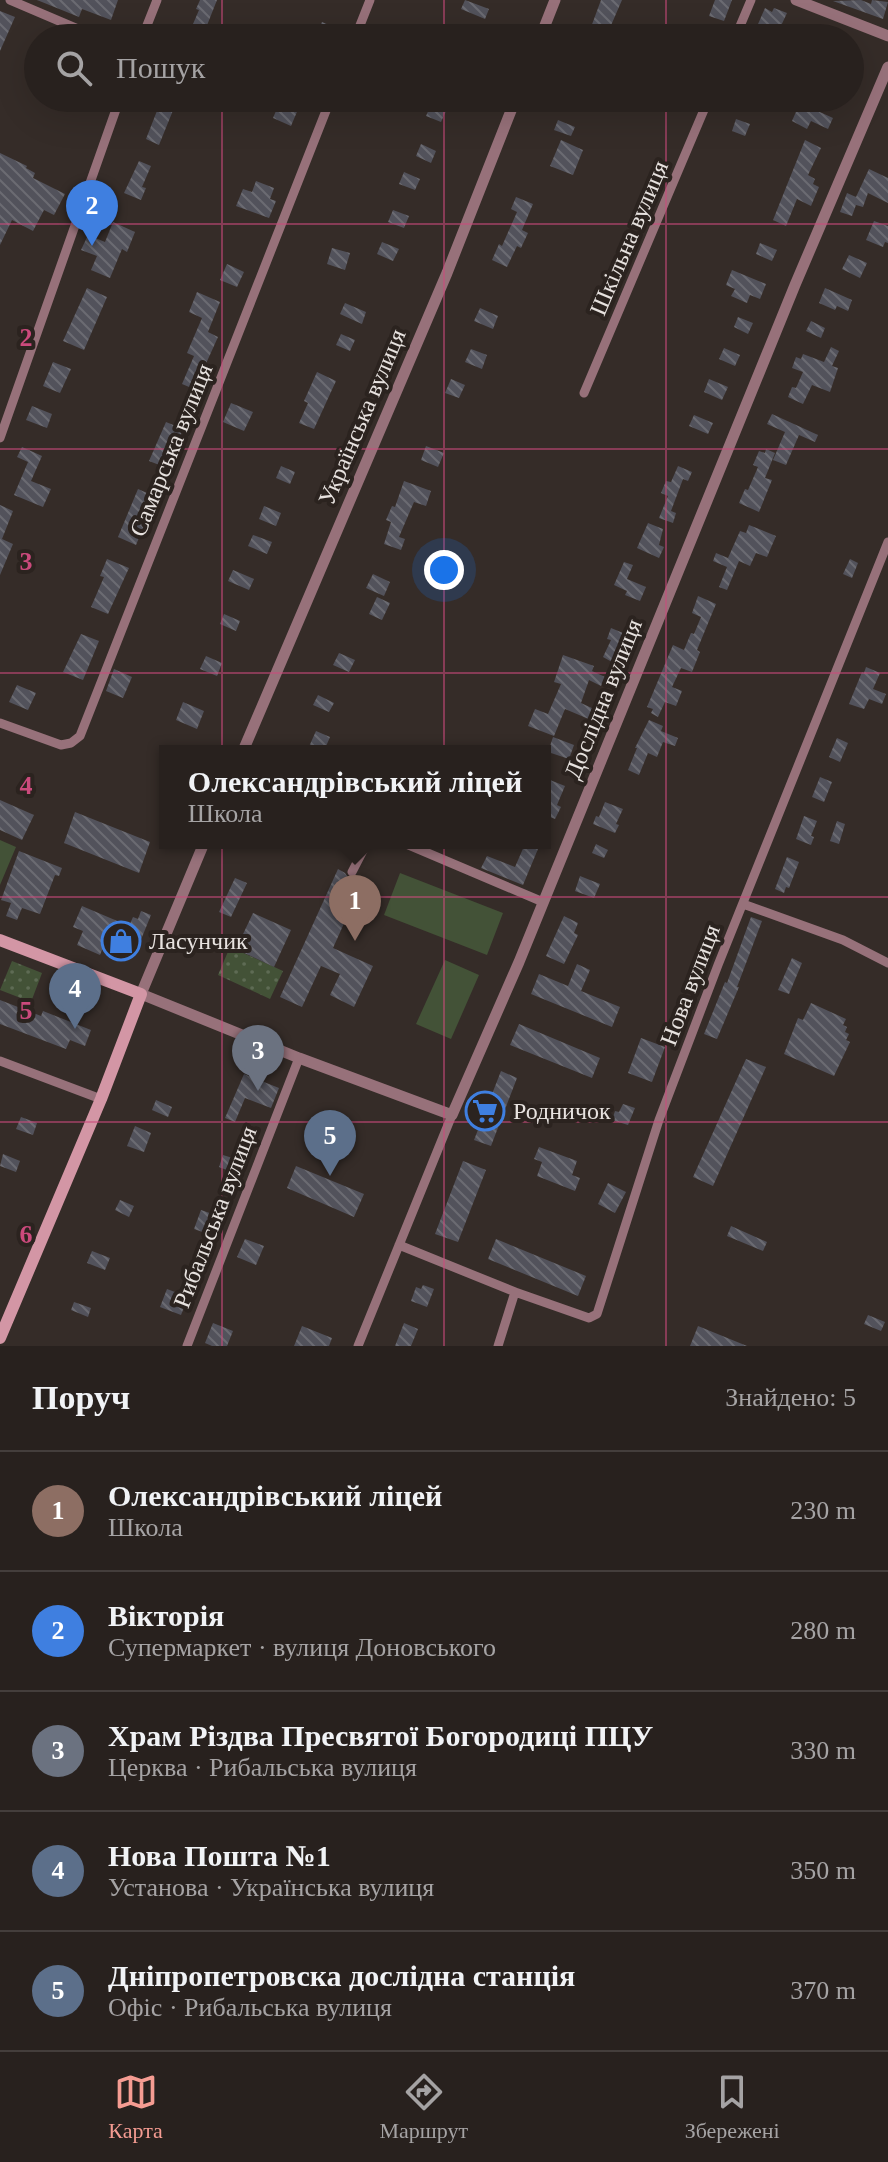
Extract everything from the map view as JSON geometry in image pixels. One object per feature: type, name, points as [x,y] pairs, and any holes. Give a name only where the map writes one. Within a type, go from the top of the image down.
[{"type":"main road","points":[[0,940],[141,994],[101,1099],[0,1338]]},
{"type":"street","points":[[10,0],[66,24]]},
{"type":"street","points":[[148,24],[157,0]]},
{"type":"street","points":[[361,24],[370,0]]},
{"type":"street","points":[[546,24],[555,0]]},
{"type":"street","points":[[741,24],[751,0]]},
{"type":"street","points":[[796,0],[857,24]]},
{"type":"street","points":[[864,27],[888,36]]},
{"type":"street","name":"Дослідна вулиця","points":[[358,1346],[888,67]]},
{"type":"street","points":[[0,438],[115,112]]},
{"type":"street","name":"Самарська вулиця","points":[[0,723],[61,745],[71,743],[80,736],[325,112]]},
{"type":"street","name":"Українська вулиця","points":[[246,745],[447,273],[510,112]]},
{"type":"street","name":"Шкільна вулиця","points":[[584,393],[703,112]]},
{"type":"street","name":"Нова вулиця","points":[[515,1292],[589,1318],[597,1314],[659,1120],[888,542]]},
{"type":"street","points":[[201,849],[141,994],[452,1115]]},
{"type":"street","points":[[352,872],[364,849]]},
{"type":"street","points":[[418,849],[543,902]]},
{"type":"street","points":[[743,904],[843,940],[888,963]]},
{"type":"street","name":"Рибальська вулиця","points":[[187,1346],[299,1058]]},
{"type":"street","points":[[0,1061],[101,1099]]},
{"type":"street","points":[[399,1245],[515,1292],[498,1346]]},
{"type":"green space","points":[[0,840],[16,847],[0,885]]},
{"type":"green space","points":[[400,873],[503,913],[487,955],[384,915]]},
{"type":"green space","points":[[230,947],[283,971],[270,999],[218,975]]},
{"type":"green space","points":[[445,960],[479,975],[451,1039],[416,1024]]},
{"type":"green space","points":[[12,961],[42,973],[31,1002],[0,990]]},
{"type":"building","points":[[37,0],[118,0],[111,20],[82,9],[79,17]]},
{"type":"building","points":[[200,0],[217,0],[208,24],[193,24],[199,10],[196,9]]},
{"type":"building","points":[[465,0],[489,9],[485,19],[461,9]]},
{"type":"building","points":[[601,0],[622,0],[612,24],[592,24]]},
{"type":"building","points":[[715,0],[732,0],[724,21],[709,16]]},
{"type":"building","points":[[861,0],[871,4],[872,0],[888,2],[883,19],[833,1]]},
{"type":"building","points":[[765,8],[787,13],[782,24],[758,24]]},
{"type":"building","points":[[0,11],[15,17],[0,51]]},
{"type":"building","points":[[157,112],[172,112],[159,145],[146,139]]},
{"type":"building","points":[[276,112],[297,112],[291,126],[273,118]]},
{"type":"building","points":[[428,112],[446,112],[441,122],[426,116]]},
{"type":"building","points":[[796,112],[820,112],[833,118],[828,129],[811,121],[807,129],[792,121]]},
{"type":"building","points":[[736,119],[750,124],[745,136],[732,131]]},
{"type":"building","points":[[558,120],[575,127],[571,136],[554,130]]},
{"type":"building","points":[[561,140],[583,150],[573,175],[550,166]]},
{"type":"building","points":[[805,140],[821,148],[808,175],[815,179],[813,184],[819,187],[811,206],[797,199],[786,226],[773,220]]},
{"type":"building","points":[[421,144],[436,151],[431,163],[416,156]]},
{"type":"building","points":[[0,153],[27,166],[35,173],[33,178],[65,194],[54,215],[44,210],[33,231],[12,220],[0,245]]},
{"type":"building","points":[[139,161],[151,166],[142,187],[146,188],[141,200],[124,193]]},
{"type":"building","points":[[869,169],[888,178],[888,203],[868,193],[863,207],[856,205],[852,216],[840,212],[847,193],[856,197]]},
{"type":"building","points":[[404,172],[420,179],[415,190],[399,184]]},
{"type":"building","points":[[256,181],[274,188],[270,199],[276,201],[269,218],[236,206],[243,189],[252,192]]},
{"type":"building","points":[[516,197],[533,204],[522,230],[528,233],[521,248],[517,246],[507,267],[492,260],[499,244],[502,246],[517,212],[511,209]]},
{"type":"building","points":[[393,210],[409,216],[404,228],[388,222]]},
{"type":"building","points":[[874,221],[888,226],[888,243],[885,242],[883,247],[866,240]]},
{"type":"building","points":[[113,222],[135,232],[127,252],[122,249],[110,278],[91,270],[97,256],[81,250],[88,235],[105,242]]},
{"type":"building","points":[[382,242],[399,249],[393,261],[377,254]]},
{"type":"building","points":[[760,243],[777,250],[772,261],[756,254]]},
{"type":"building","points":[[332,248],[350,253],[345,270],[327,264]]},
{"type":"building","points":[[849,255],[867,263],[860,278],[842,269]]},
{"type":"building","points":[[227,264],[244,272],[237,287],[220,280]]},
{"type":"building","points":[[732,270],[766,284],[760,299],[750,295],[747,303],[731,296],[735,289],[726,285]]},
{"type":"building","points":[[87,288],[107,297],[84,350],[63,341]]},
{"type":"building","points":[[825,288],[852,300],[848,311],[837,306],[835,310],[819,303]]},
{"type":"building","points":[[197,292],[220,302],[208,332],[218,337],[204,368],[210,371],[201,392],[182,384],[194,356],[187,353],[202,318],[189,312]]},
{"type":"building","points":[[345,303],[366,312],[362,324],[340,314]]},
{"type":"building","points":[[480,308],[498,316],[493,329],[474,321]]},
{"type":"building","points":[[738,317],[753,323],[748,334],[734,327]]},
{"type":"building","points":[[811,321],[825,328],[821,338],[806,331]]},
{"type":"building","points":[[341,334],[355,340],[350,351],[336,345]]},
{"type":"building","points":[[831,347],[839,351],[832,366],[838,368],[830,392],[812,385],[803,404],[788,397],[803,372],[792,368],[796,357],[801,359],[803,354],[824,362]]},
{"type":"building","points":[[724,348],[740,355],[735,366],[719,359]]},
{"type":"building","points":[[471,349],[487,355],[482,369],[465,362]]},
{"type":"building","points":[[53,362],[71,369],[60,393],[43,386]]},
{"type":"building","points":[[317,372],[336,381],[314,429],[299,423],[308,403],[304,401]]},
{"type":"building","points":[[451,379],[465,385],[459,398],[445,393]]},
{"type":"building","points":[[709,379],[728,387],[722,400],[704,392]]},
{"type":"building","points":[[231,403],[253,412],[244,431],[223,422]]},
{"type":"building","points":[[32,406],[52,414],[47,428],[26,420]]},
{"type":"building","points":[[772,414],[818,435],[815,442],[799,435],[786,465],[773,460],[785,432],[767,424]]},
{"type":"building","points":[[694,415],[713,423],[708,434],[689,426]]},
{"type":"building","points":[[166,422],[183,429],[167,468],[149,461]]},
{"type":"building","points":[[426,446],[444,453],[438,467],[421,460]]},
{"type":"building","points":[[22,447],[42,456],[31,481],[51,489],[43,507],[14,495],[28,462],[17,457]]},
{"type":"building","points":[[766,449],[775,453],[765,478],[772,480],[759,512],[739,503],[758,467],[753,465],[759,451],[765,453]]},
{"type":"building","points":[[281,466],[295,472],[290,484],[276,478]]},
{"type":"building","points":[[678,466],[692,472],[688,481],[683,479],[671,511],[676,513],[673,523],[659,518],[668,496],[661,493],[666,481],[671,482]]},
{"type":"building","points":[[404,481],[431,491],[426,506],[414,502],[399,537],[405,539],[401,550],[384,544],[391,522],[386,520],[392,506],[395,507]]},
{"type":"building","points":[[138,489],[156,497],[136,545],[118,537]]},
{"type":"building","points":[[0,505],[13,511],[2,539],[13,544],[0,575]]},
{"type":"building","points":[[264,506],[281,513],[276,526],[259,519]]},
{"type":"building","points":[[648,523],[663,529],[659,545],[664,547],[659,558],[637,548]]},
{"type":"building","points":[[749,525],[776,536],[767,557],[756,553],[750,566],[739,561],[727,590],[719,587],[727,567],[713,561],[716,553],[728,558],[740,531],[746,533]]},
{"type":"building","points":[[253,535],[272,542],[267,554],[248,546]]},
{"type":"building","points":[[107,559],[129,568],[108,614],[91,607],[104,577],[100,576]]},
{"type":"building","points":[[850,559],[858,563],[852,578],[843,574]]},
{"type":"building","points":[[624,562],[633,565],[627,579],[646,587],[640,601],[625,595],[627,591],[614,585]]},
{"type":"building","points":[[233,570],[254,579],[249,590],[228,581]]},
{"type":"building","points":[[373,574],[390,582],[384,596],[366,588]]},
{"type":"building","points":[[698,596],[716,604],[697,650],[700,652],[692,672],[681,668],[672,687],[682,691],[676,706],[665,702],[658,717],[651,713],[653,709],[647,707],[673,645],[684,650],[691,633],[694,634],[701,617],[692,613]]},
{"type":"building","points":[[377,597],[390,603],[382,620],[369,614]]},
{"type":"building","points":[[224,614],[240,621],[236,631],[220,624]]},
{"type":"building","points":[[611,628],[623,633],[612,662],[603,657],[611,640],[607,639]]},
{"type":"building","points":[[81,634],[99,641],[83,680],[63,672]]},
{"type":"building","points":[[339,653],[355,660],[349,672],[333,665]]},
{"type":"building","points":[[563,655],[594,666],[592,671],[605,677],[601,686],[589,680],[581,703],[596,710],[591,720],[565,709],[554,736],[528,726],[535,709],[548,714],[561,684],[554,682]]},
{"type":"building","points":[[206,656],[222,663],[217,676],[200,669]]},
{"type":"building","points":[[866,667],[880,673],[873,689],[886,694],[882,704],[869,699],[864,709],[849,704]]},
{"type":"building","points":[[114,669],[132,677],[123,698],[106,691]]},
{"type":"building","points":[[17,685],[36,693],[28,710],[9,702]]},
{"type":"building","points":[[318,695],[334,703],[329,712],[313,705]]},
{"type":"building","points":[[183,702],[204,711],[197,729],[176,720]]},
{"type":"building","points":[[649,720],[663,726],[661,731],[678,738],[675,746],[663,742],[657,757],[648,753],[639,775],[628,770]]},
{"type":"building","points":[[316,731],[330,737],[327,745],[310,745]]},
{"type":"building","points":[[553,737],[574,745],[569,759],[551,753]]},
{"type":"building","points":[[837,738],[848,743],[840,762],[829,757]]},
{"type":"building","points":[[820,777],[832,782],[824,802],[812,797]]},
{"type":"building","points":[[551,780],[565,786],[555,819],[551,817]]},
{"type":"building","points":[[0,800],[34,815],[22,840],[0,830]]},
{"type":"building","points":[[605,802],[623,809],[615,833],[593,824]]},
{"type":"building","points":[[75,812],[150,842],[139,873],[64,843]]},
{"type":"building","points":[[804,816],[817,821],[811,845],[796,839]]},
{"type":"building","points":[[837,821],[845,824],[839,844],[830,841]]},
{"type":"building","points":[[596,844],[608,850],[604,858],[592,853]]},
{"type":"building","points":[[523,849],[538,849],[523,885],[481,868],[487,856],[515,867]]},
{"type":"building","points":[[19,851],[62,868],[59,876],[55,875],[40,914],[22,908],[17,920],[6,916],[11,903],[1,900]]},
{"type":"building","points":[[787,857],[799,862],[784,893],[775,889]]},
{"type":"building","points":[[338,869],[349,879],[363,881],[333,948],[373,966],[354,1007],[330,995],[340,974],[321,966],[302,1007],[280,997]]},
{"type":"building","points":[[580,876],[600,884],[594,898],[575,891]]},
{"type":"building","points":[[235,878],[247,883],[231,917],[219,912]]},
{"type":"building","points":[[82,906],[129,926],[133,917],[138,919],[141,911],[151,915],[138,947],[121,940],[119,946],[106,940],[100,955],[77,945],[83,931],[73,927]]},
{"type":"building","points":[[253,913],[291,930],[274,967],[236,949]]},
{"type":"building","points":[[564,916],[578,923],[574,933],[578,935],[564,964],[546,956]]},
{"type":"building","points":[[751,917],[762,921],[717,1039],[704,1034]]},
{"type":"building","points":[[792,958],[802,963],[789,994],[778,990]]},
{"type":"building","points":[[577,964],[590,970],[581,991],[620,1007],[612,1027],[531,994],[539,974],[568,986]]},
{"type":"building","points":[[0,1000],[41,1016],[43,1011],[91,1030],[85,1046],[70,1040],[66,1049],[0,1024]]},
{"type":"building","points":[[811,1003],[846,1019],[843,1025],[849,1034],[846,1040],[850,1042],[834,1076],[784,1054],[798,1018],[803,1020]]},
{"type":"building","points":[[519,1024],[600,1058],[592,1078],[510,1045]]},
{"type":"building","points":[[641,1038],[665,1047],[652,1082],[628,1073]]},
{"type":"building","points":[[746,1059],[766,1067],[713,1186],[693,1177]]},
{"type":"building","points":[[501,1071],[517,1078],[491,1146],[474,1140]]},
{"type":"building","points":[[244,1074],[279,1088],[271,1108],[245,1098],[235,1122],[225,1118]]},
{"type":"building","points":[[156,1100],[172,1107],[168,1117],[152,1110]]},
{"type":"building","points":[[623,1104],[635,1108],[628,1125],[612,1120],[615,1111],[619,1112]]},
{"type":"building","points":[[21,1117],[37,1123],[33,1135],[16,1129]]},
{"type":"building","points":[[135,1126],[151,1133],[144,1152],[127,1146]]},
{"type":"building","points":[[539,1147],[577,1161],[572,1175],[580,1178],[575,1191],[537,1176],[542,1162],[534,1159]]},
{"type":"building","points":[[3,1154],[20,1161],[16,1172],[0,1166]]},
{"type":"building","points":[[223,1155],[242,1161],[237,1174],[219,1167]]},
{"type":"building","points":[[463,1161],[486,1170],[458,1242],[435,1234]]},
{"type":"building","points":[[296,1166],[364,1194],[354,1217],[287,1188]]},
{"type":"building","points":[[608,1183],[626,1192],[615,1213],[598,1204]]},
{"type":"building","points":[[120,1200],[134,1206],[129,1217],[115,1210]]},
{"type":"building","points":[[201,1210],[221,1217],[214,1236],[194,1229]]},
{"type":"building","points":[[731,1226],[767,1242],[763,1251],[727,1236]]},
{"type":"building","points":[[245,1239],[264,1246],[256,1265],[237,1257]]},
{"type":"building","points":[[496,1239],[586,1276],[578,1296],[488,1259]]},
{"type":"building","points":[[92,1251],[110,1258],[105,1270],[87,1263]]},
{"type":"building","points":[[423,1285],[434,1289],[427,1307],[411,1301],[416,1287],[421,1289]]},
{"type":"building","points":[[167,1289],[188,1297],[181,1315],[160,1307]]},
{"type":"building","points":[[74,1302],[91,1308],[88,1317],[71,1310]]},
{"type":"building","points":[[868,1315],[885,1322],[881,1331],[864,1324]]},
{"type":"building","points":[[213,1323],[233,1331],[227,1346],[205,1343]]},
{"type":"building","points":[[404,1323],[418,1329],[411,1346],[395,1346]]},
{"type":"building","points":[[302,1326],[332,1338],[329,1346],[294,1346]]},
{"type":"building","points":[[698,1326],[747,1346],[690,1346]]},
{"type":"place","name":"Вікторія","points":[[92,246]]},
{"type":"place","name":"Ласунчик","points":[[121,941]]},
{"type":"place","name":"Олександрівський ліцей","points":[[355,941]]},
{"type":"place","name":"Нова Пошта №1","points":[[75,1029]]},
{"type":"place","name":"Храм Різдва Пресвятої Богородиці ПЦУ","points":[[258,1091]]},
{"type":"place","name":"Родничок","points":[[485,1111]]},
{"type":"place","name":"Дніпропетровска дослідна станція","points":[[330,1176]]}]
